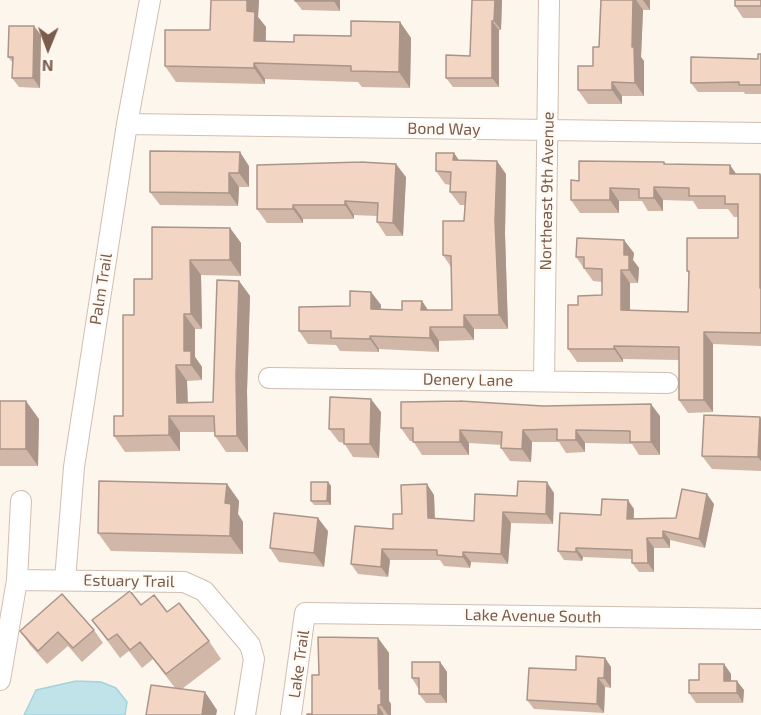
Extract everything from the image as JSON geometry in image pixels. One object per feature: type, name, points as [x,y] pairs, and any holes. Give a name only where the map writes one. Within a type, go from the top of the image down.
[{"type":"street","name":"Palm Trail","points":[[65,580],[74,467],[127,124],[150,0]]},
{"type":"street","name":"Northeast 9th Avenue","points":[[544,381],[549,0]]},
{"type":"street","name":"Bond Way","points":[[127,124],[761,133]]},
{"type":"street","name":"Denery Lane","points":[[269,378],[668,384]]},
{"type":"street","points":[[0,680],[17,580],[21,501]]},
{"type":"street","name":"Estuary Trail","points":[[17,580],[184,582],[204,591],[250,645],[254,659],[245,715]]},
{"type":"street","name":"Lake Avenue South","points":[[305,613],[761,619]]},
{"type":"street","name":"Lake Trail","points":[[291,715],[305,613]]},
{"type":"water","points":[[76,681],[101,682],[116,688],[127,702],[125,715],[24,715],[36,690]]},
{"type":"building","points":[[211,0],[247,0],[247,11],[255,12],[254,41],[294,42],[294,35],[351,36],[351,21],[400,22],[399,72],[351,71],[351,66],[254,63],[254,68],[165,66],[165,30],[210,30]]},
{"type":"building","points":[[334,0],[334,1],[295,1]]},
{"type":"building","points":[[472,0],[495,0],[494,21],[492,21],[492,78],[446,78],[446,55],[470,56]]},
{"type":"building","points":[[601,0],[633,0],[632,47],[634,47],[635,83],[612,82],[612,90],[578,90],[578,66],[593,66],[593,47],[599,47]]},
{"type":"building","points":[[735,0],[761,0],[761,6],[735,6]]},
{"type":"building","points":[[9,26],[34,26],[33,78],[12,78],[13,57],[8,57]]},
{"type":"building","points":[[758,54],[761,54],[761,85],[739,85],[739,82],[691,83],[691,57],[758,59]]},
{"type":"building","points":[[150,151],[240,152],[239,173],[229,173],[229,193],[150,192]]},
{"type":"building","points":[[436,153],[454,153],[453,160],[497,161],[495,221],[499,315],[464,315],[464,327],[430,327],[430,338],[370,336],[370,339],[331,338],[331,331],[299,331],[299,307],[350,306],[350,291],[371,292],[371,309],[402,310],[402,301],[422,301],[421,310],[452,310],[451,256],[443,255],[443,221],[464,221],[466,192],[450,192],[451,172],[436,171]]},
{"type":"building","points":[[579,161],[730,165],[730,174],[760,174],[761,333],[704,332],[704,400],[679,400],[679,347],[614,346],[614,349],[568,349],[568,305],[578,305],[578,296],[602,295],[602,269],[584,268],[584,257],[576,257],[577,238],[624,240],[624,255],[629,255],[629,270],[621,270],[621,310],[688,312],[687,238],[738,238],[738,204],[725,204],[725,196],[689,196],[689,188],[654,187],[654,198],[639,198],[639,189],[610,188],[610,200],[571,200],[571,180],[579,181]]},
{"type":"building","points":[[361,162],[396,164],[393,223],[377,222],[378,203],[345,201],[345,205],[293,205],[293,209],[257,209],[257,165]]},
{"type":"building","points":[[152,227],[230,228],[230,260],[190,260],[191,314],[184,314],[184,351],[191,351],[191,365],[176,365],[177,403],[213,402],[217,280],[239,281],[237,436],[215,436],[214,416],[169,416],[169,435],[114,436],[114,416],[123,416],[123,315],[134,315],[134,279],[152,279]]},
{"type":"building","points":[[330,397],[371,399],[370,444],[344,444],[344,429],[329,429]]},
{"type":"building","points":[[0,401],[26,401],[26,449],[0,449]]},
{"type":"building","points":[[460,401],[543,406],[651,404],[651,442],[630,442],[630,431],[576,430],[576,440],[557,440],[557,429],[523,430],[522,449],[501,448],[502,432],[460,430],[460,442],[413,442],[413,428],[401,428],[401,402]]},
{"type":"building","points":[[704,415],[760,417],[758,457],[702,456]]},
{"type":"building","points":[[99,481],[227,484],[225,503],[231,504],[230,536],[98,533]]},
{"type":"building","points":[[518,481],[547,482],[546,514],[503,512],[501,554],[463,552],[463,557],[437,555],[437,550],[382,549],[381,567],[351,564],[355,526],[393,529],[393,514],[402,514],[401,485],[427,484],[428,518],[474,521],[475,494],[517,496]]},
{"type":"building","points":[[311,482],[328,482],[327,501],[311,501]]},
{"type":"building","points":[[682,489],[707,494],[699,539],[663,531],[663,538],[647,538],[648,563],[632,563],[632,550],[576,548],[576,552],[558,551],[560,513],[601,515],[602,499],[628,500],[627,519],[676,518]]},
{"type":"building","points":[[274,513],[318,518],[314,553],[270,548]]},
{"type":"building","points":[[130,591],[141,605],[154,595],[167,612],[179,603],[209,641],[166,674],[140,642],[130,650],[117,634],[108,640],[92,620]]},
{"type":"building","points":[[62,594],[94,630],[73,648],[58,632],[38,651],[20,631]]},
{"type":"building","points":[[318,637],[378,638],[381,705],[378,705],[378,715],[307,715],[312,714],[312,675],[319,675]]},
{"type":"building","points":[[576,656],[605,658],[604,678],[598,678],[597,704],[527,700],[529,668],[576,670]]},
{"type":"building","points":[[412,662],[440,662],[440,694],[419,694],[419,678],[412,678]]},
{"type":"building","points":[[699,664],[724,664],[724,681],[737,681],[737,693],[689,693],[689,680],[699,680]]},
{"type":"building","points":[[151,685],[205,692],[202,715],[146,715]]}]
